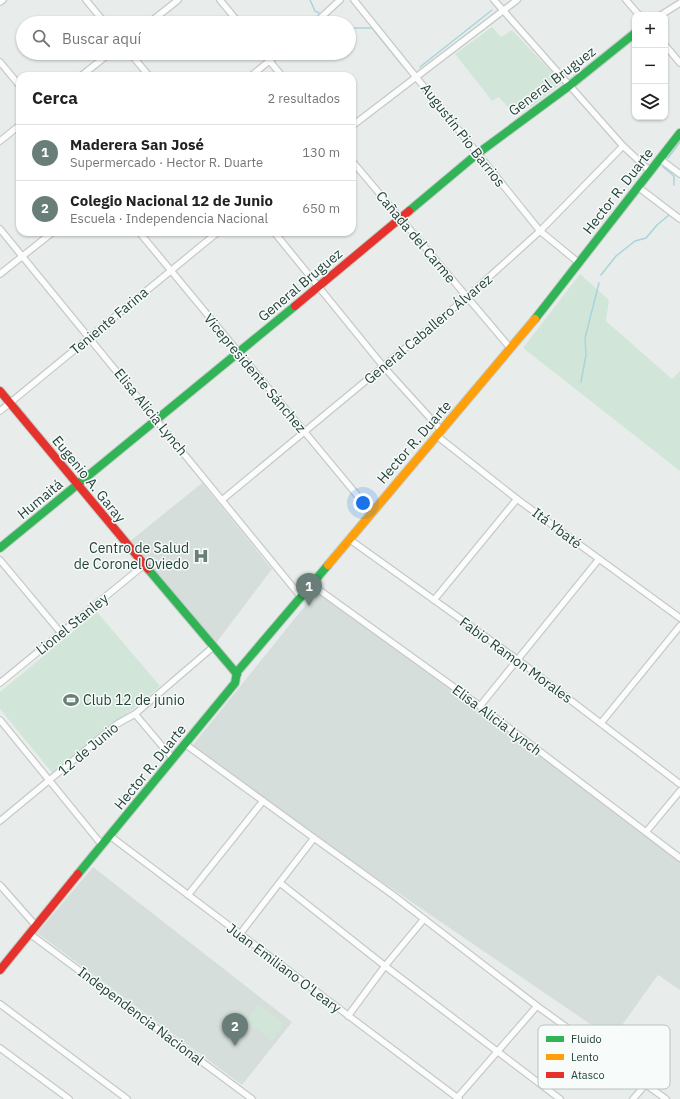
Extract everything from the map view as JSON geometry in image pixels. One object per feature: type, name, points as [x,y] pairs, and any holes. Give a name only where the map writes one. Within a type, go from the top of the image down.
[{"type":"street","points":[[86,0],[99,16]]},
{"type":"street","points":[[158,16],[178,0]]},
{"type":"street","points":[[220,0],[233,16]]},
{"type":"street","points":[[323,16],[340,0]]},
{"type":"street","name":"Augustín Pio Barrios","points":[[354,0],[540,231],[579,263]]},
{"type":"street","points":[[494,0],[623,146],[650,171]]},
{"type":"street","points":[[356,123],[517,0]]},
{"type":"street","points":[[626,0],[636,12]]},
{"type":"street","points":[[666,12],[680,3]]},
{"type":"street","name":"General Bruguez","points":[[78,485],[477,154],[569,86],[632,35]]},
{"type":"street","points":[[668,48],[680,63]]},
{"type":"street","points":[[86,72],[101,60]]},
{"type":"street","points":[[136,60],[146,72]]},
{"type":"street","points":[[256,72],[270,61],[279,72]]},
{"type":"street","points":[[0,62],[16,81]]},
{"type":"street","points":[[0,141],[16,128]]},
{"type":"street","name":"Hector R. Duarte","points":[[0,970],[235,683],[237,674],[311,584],[511,349],[680,133]]},
{"type":"street","name":"General Caballero Álvarez","points":[[222,500],[467,297],[540,231],[623,146]]},
{"type":"street","points":[[660,159],[680,174]]},
{"type":"street","name":"Cañada del Carme","points":[[356,165],[511,349]]},
{"type":"street","points":[[638,187],[680,219]]},
{"type":"street","name":"Elisa Alicia Lynch","points":[[0,229],[158,420],[301,597]]},
{"type":"street","points":[[0,274],[48,236]]},
{"type":"street","name":"Vicepresidente Sánchez","points":[[142,236],[371,512]]},
{"type":"street","name":"Teniente Farina","points":[[0,411],[213,236]]},
{"type":"street","name":"Itá Ybaté","points":[[277,236],[439,433],[517,499],[680,618]]},
{"type":"street","name":"Eugenio A. Garay","points":[[0,391],[144,565],[237,674]]},
{"type":"street","name":"Humaitá","points":[[0,548],[78,485]]},
{"type":"street","points":[[434,600],[517,499]]},
{"type":"street","name":"Fabio Ramon Morales","points":[[349,539],[518,660],[680,784]]},
{"type":"street","points":[[0,560],[61,633]]},
{"type":"street","points":[[480,706],[599,560]]},
{"type":"street","name":"Lionel Stanley","points":[[0,683],[144,565]]},
{"type":"street","name":"Elisa Alicia Lynch","points":[[311,584],[480,706],[680,858]]},
{"type":"street","points":[[602,723],[680,626]]},
{"type":"street","name":"12 de Junio","points":[[0,821],[117,724],[134,714],[214,647]]},
{"type":"street","points":[[134,714],[173,759]]},
{"type":"street","points":[[0,720],[102,845]]},
{"type":"street","points":[[185,744],[424,919],[564,1025]]},
{"type":"street","points":[[646,832],[680,791]]},
{"type":"street","points":[[188,895],[263,800]]},
{"type":"street","name":"Juan Emiliano O'Leary","points":[[110,836],[458,1099]]},
{"type":"street","points":[[240,934],[314,838]]},
{"type":"street","points":[[280,883],[385,966],[538,1082]]},
{"type":"street","points":[[0,885],[36,926]]},
{"type":"street","points":[[348,1016],[385,966],[424,919]]},
{"type":"street","name":"Independencia Nacional","points":[[30,934],[252,1099]]},
{"type":"street","points":[[0,1004],[127,1099]]},
{"type":"street","points":[[458,1099],[537,1006]]},
{"type":"street","points":[[0,1048],[69,1099]]},
{"type":"street","points":[[547,1089],[560,1099]]},
{"type":"street","points":[[633,1099],[642,1089]]},
{"type":"street","points":[[653,1089],[666,1099]]},
{"type":"shaded area","name":"Centro de Salud de Coronel Oviedo","points":[[202,483],[272,569],[216,643],[129,542]]},
{"type":"shaded area","points":[[317,591],[680,857],[680,990],[658,975],[622,1025],[592,1025],[293,821],[192,746]]},
{"type":"shaded area","points":[[93,867],[292,1022],[242,1085],[37,933]]},
{"type":"green space","points":[[492,27],[501,37],[512,30],[562,83],[531,107],[525,100],[511,111],[499,97],[492,101],[455,54]]},
{"type":"green space","points":[[580,274],[609,300],[606,321],[672,379],[680,371],[680,471],[523,348]]},
{"type":"green space","name":"Club 12 de junio","points":[[97,612],[160,686],[54,775],[0,709],[0,692]]},
{"type":"green space","points":[[258,1005],[284,1024],[272,1040],[246,1022]]},
{"type":"waterway","points":[[310,0],[315,11],[319,13]]},
{"type":"waterway","points":[[420,67],[492,10]]},
{"type":"waterway","points":[[356,28],[372,28],[402,65]]},
{"type":"waterway","points":[[668,158],[680,142]]},
{"type":"waterway","points":[[663,167],[674,176],[674,185]]},
{"type":"waterway","points":[[601,275],[616,256],[635,241],[646,238],[657,225],[669,215]]},
{"type":"waterway","points":[[581,382],[586,355],[585,338],[599,283]]},
{"type":"traffic: fast","points":[[409,211],[477,154],[569,86],[632,35]]},
{"type":"traffic: fast","points":[[535,319],[680,133]]},
{"type":"traffic: fast","points":[[0,548],[295,306]]},
{"type":"traffic: fast","points":[[78,874],[235,683],[237,672],[328,565]]},
{"type":"traffic: fast","points":[[148,569],[237,674]]},
{"type":"traffic: slow","points":[[328,565],[535,319]]},
{"type":"traffic: jam","points":[[295,306],[409,211]]},
{"type":"traffic: jam","points":[[0,391],[148,569]]},
{"type":"traffic: jam","points":[[0,970],[78,874]]},
{"type":"place","name":"Centro de Salud de Coronel Oviedo","points":[[201,556]]},
{"type":"place","name":"Maderera San José","points":[[309,606]]},
{"type":"place","name":"Club 12 de junio","points":[[71,700]]},
{"type":"place","name":"Colegio Nacional 12 de Junio","points":[[235,1046]]}]
